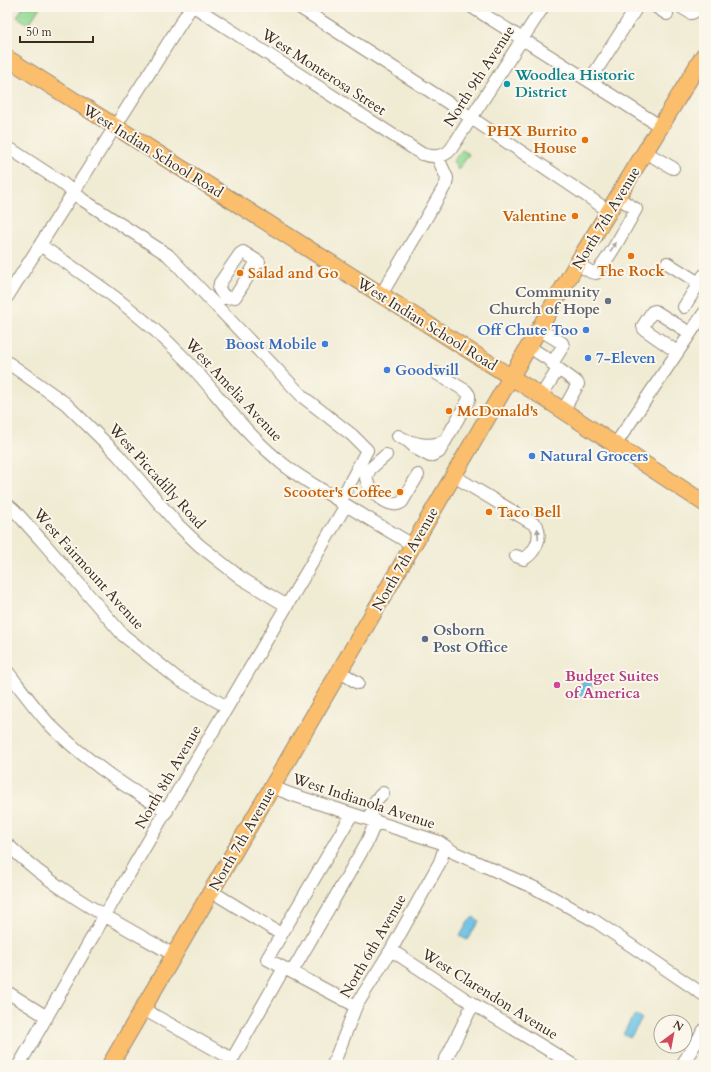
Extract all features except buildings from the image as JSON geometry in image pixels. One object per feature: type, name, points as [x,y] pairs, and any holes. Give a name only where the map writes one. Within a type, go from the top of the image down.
[{"type":"main road","name":"North 7th Avenue","points":[[110,1065],[577,264],[704,55]]},
{"type":"main road","name":"West Indian School Road","points":[[7,58],[541,396],[704,503]]},
{"type":"street","points":[[7,298],[191,7]]},
{"type":"street","name":"West Monterosa Street","points":[[195,7],[422,154],[437,156]]},
{"type":"street","points":[[299,7],[472,118],[609,212]]},
{"type":"street","points":[[472,7],[590,80],[660,126]]},
{"type":"street","name":"North 9th Avenue","points":[[437,156],[449,152],[542,7]]},
{"type":"street","points":[[590,80],[637,7]]},
{"type":"street","points":[[656,7],[667,14]]},
{"type":"street","points":[[681,7],[690,13],[694,12],[697,7]]},
{"type":"street","points":[[9,152],[61,182],[73,192]]},
{"type":"street","points":[[645,152],[673,168]]},
{"type":"street","points":[[381,295],[446,184],[447,178],[437,156]]},
{"type":"street","name":"North 8th Avenue","points":[[19,1065],[286,606],[343,504],[367,450],[352,435],[303,397],[168,255],[73,192]]},
{"type":"street","points":[[577,264],[591,272],[596,273],[601,267],[636,209],[618,198]]},
{"type":"street","name":"West Amelia Avenue","points":[[40,245],[102,286],[128,306],[184,358],[253,436],[277,460],[343,504],[413,545]]},
{"type":"street","points":[[667,263],[702,279],[684,307]]},
{"type":"street","points":[[677,352],[644,329],[643,326],[652,312],[655,311],[690,333]]},
{"type":"street","points":[[615,445],[690,333],[704,316]]},
{"type":"street","points":[[539,329],[562,343],[563,346],[541,396]]},
{"type":"street","points":[[529,347],[576,380],[578,384],[563,411]]},
{"type":"street","name":"West Piccadilly Road","points":[[7,362],[65,403],[118,455],[177,524],[199,545],[241,578],[286,606]]},
{"type":"street","points":[[403,439],[430,456],[439,452],[469,399],[469,395],[466,391],[436,373]]},
{"type":"street","points":[[386,455],[370,469],[366,478],[368,486],[384,500],[395,506],[399,505],[418,475]]},
{"type":"street","points":[[454,476],[536,526],[539,538],[536,546],[524,559],[516,556]]},
{"type":"street","name":"West Fairmount Avenue","points":[[7,504],[42,541],[123,635],[178,679],[227,707]]},
{"type":"street","points":[[7,671],[49,723],[83,755],[129,789],[167,811]]},
{"type":"street","points":[[340,671],[358,683]]},
{"type":"street","name":"West Indianola Avenue","points":[[272,787],[291,795],[439,842],[455,853],[535,888],[595,921],[704,995]]},
{"type":"street","points":[[143,1009],[231,1062],[367,842],[373,820],[376,800],[382,793]]},
{"type":"street","points":[[352,814],[267,960],[356,1006]]},
{"type":"street","points":[[7,844],[38,872],[70,894],[174,955]]},
{"type":"street","name":"North 6th Avenue","points":[[333,1065],[356,1006],[391,950],[440,862],[446,846]]},
{"type":"street","points":[[211,891],[281,934]]},
{"type":"street","name":"West Clarendon Avenue","points":[[391,950],[564,1063]]},
{"type":"street","points":[[7,992],[47,1018]]},
{"type":"street","points":[[443,1065],[473,1004]]},
{"type":"street","points":[[682,1065],[704,1030]]},
{"type":"green space","points":[[23,7],[40,7],[29,24],[17,17]]},
{"type":"green space","points":[[462,150],[469,154],[458,170],[453,161]]},
{"type":"water","points":[[590,674],[593,674],[597,679],[592,683],[590,692],[580,698],[574,697],[572,690],[577,690],[581,686],[581,683],[589,678]]},
{"type":"water","points":[[473,917],[479,921],[467,940],[460,936],[468,922]]},
{"type":"water","points":[[636,1015],[642,1019],[630,1038],[623,1034],[631,1020]]},
{"type":"place","name":"Woodlea Historic District","points":[[507,84]]},
{"type":"place","name":"PHX Burrito House","points":[[585,140]]},
{"type":"place","name":"Valentine","points":[[575,216]]},
{"type":"place","name":"The Rock","points":[[631,256]]},
{"type":"place","name":"Salad and Go","points":[[240,273]]},
{"type":"place","name":"Community Church of Hope","points":[[608,301]]},
{"type":"place","name":"Off Chute Too","points":[[586,330]]},
{"type":"place","name":"Boost Mobile","points":[[325,344]]},
{"type":"place","name":"7-Eleven","points":[[588,358]]},
{"type":"place","name":"Goodwill","points":[[387,370]]},
{"type":"place","name":"McDonald's","points":[[449,411]]},
{"type":"place","name":"Natural Grocers","points":[[532,456]]},
{"type":"place","name":"Scooter's Coffee","points":[[400,492]]},
{"type":"place","name":"Taco Bell","points":[[489,512]]},
{"type":"place","name":"Osborn Post Office","points":[[425,639]]},
{"type":"place","name":"Budget Suites of America","points":[[557,685]]}]
